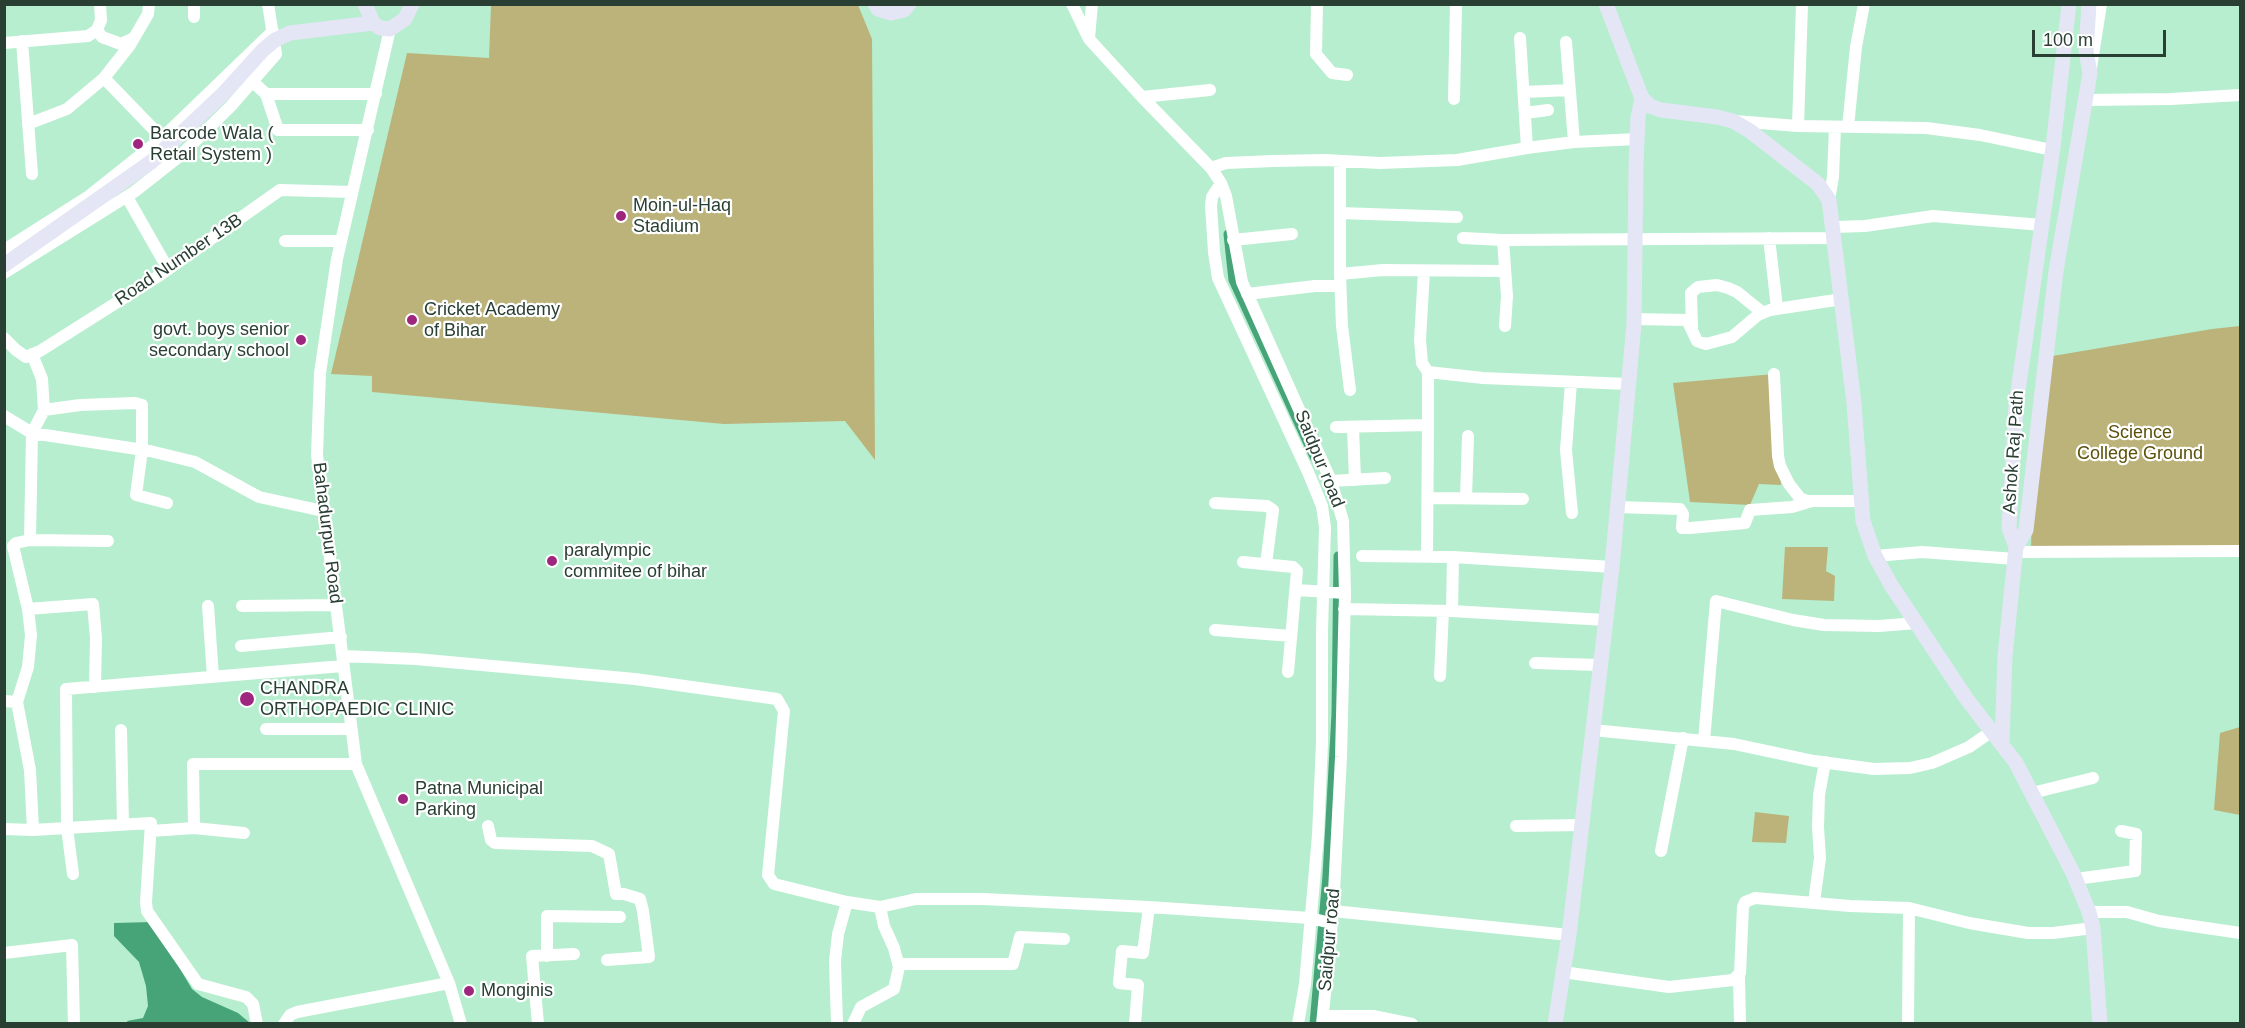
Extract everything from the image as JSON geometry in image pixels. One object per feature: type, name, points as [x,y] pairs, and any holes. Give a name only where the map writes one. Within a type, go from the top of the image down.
[{"type":"main road","points":[[365,5],[373,23],[380,28],[390,29],[405,19],[412,4]]},
{"type":"main road","points":[[875,4],[879,9],[891,13],[904,10],[909,4]]},
{"type":"main road","points":[[1606,4],[1642,98],[1650,106],[1661,110],[1733,121],[1750,131],[1818,184],[1829,200],[1854,403],[1863,521],[1875,556],[1891,585],[1966,698],[2016,763],[2076,879],[2093,928],[2100,1023]]},
{"type":"main road","name":"Ashok Raj Path","points":[[2002,744],[2005,656],[2016,552],[2009,528],[2016,405],[2052,156],[2069,4]]},
{"type":"main road","points":[[2016,552],[2026,530],[2056,271],[2090,73],[2086,51],[2089,4]]},
{"type":"main road","points":[[350,26],[365,5]]},
{"type":"main road","points":[[4,265],[151,162],[223,94],[272,39],[290,33],[373,23]]},
{"type":"main road","points":[[1555,1023],[1569,935],[1612,567],[1634,319],[1637,139],[1642,98]]},
{"type":"main road","points":[[2052,156],[2074,165]]},
{"type":"street","points":[[4,43],[88,36],[97,30],[101,20],[100,4]]},
{"type":"street","points":[[28,124],[67,110],[104,78],[135,37],[148,14],[149,4]]},
{"type":"street","points":[[4,273],[127,197],[181,155],[231,106],[276,54],[268,4]]},
{"type":"street","name":"Saidpur road","points":[[1072,4],[1089,39],[1211,168],[1221,183],[1226,196],[1233,240],[1228,268],[1247,294],[1331,481],[1330,504],[1344,532],[1335,593],[1344,609],[1341,757],[1323,1020]]},
{"type":"street","points":[[1089,39],[1092,4]]},
{"type":"street","points":[[1317,4],[1318,59],[1332,73],[1347,75]]},
{"type":"street","points":[[1454,99],[1456,4]]},
{"type":"street","points":[[1798,126],[1802,4]]},
{"type":"street","points":[[1848,127],[1856,47],[1864,4]]},
{"type":"street","points":[[2090,73],[2101,4]]},
{"type":"street","name":"Bahadurpur Road","points":[[390,29],[341,241],[320,373],[317,455],[356,764],[449,983],[460,1023]]},
{"type":"street","points":[[97,30],[102,37],[121,44],[135,37]]},
{"type":"street","points":[[1520,38],[1527,148]]},
{"type":"street","points":[[4,250],[88,196],[162,138],[272,39]]},
{"type":"street","points":[[22,41],[32,174]]},
{"type":"street","points":[[1566,42],[1574,142]]},
{"type":"street","points":[[104,78],[162,138]]},
{"type":"street","points":[[253,82],[267,94],[278,130],[368,130]]},
{"type":"street","points":[[1142,97],[1210,90]]},
{"type":"street","points":[[1524,92],[1570,90]]},
{"type":"street","points":[[267,94],[376,94]]},
{"type":"street","points":[[2085,100],[2241,95]]},
{"type":"street","points":[[1525,112],[1548,110]]},
{"type":"street","points":[[1733,121],[1798,126],[1937,129],[1980,135],[2052,156]]},
{"type":"street","points":[[1829,200],[1833,177],[1835,127]]},
{"type":"street","points":[[1211,168],[1226,164],[1457,160],[1574,142],[1637,139]]},
{"type":"street","points":[[1340,161],[1342,326],[1350,390]]},
{"type":"street","points":[[1221,183],[1211,201],[1228,268],[1308,472],[1330,504],[1326,538],[1335,593],[1322,743],[1312,919],[1298,1023]]},
{"type":"street","name":"Road Number 13B","points":[[32,354],[168,269],[280,190],[352,192]]},
{"type":"street","points":[[127,197],[168,269]]},
{"type":"street","points":[[1340,213],[1457,217]]},
{"type":"street","points":[[1463,238],[1503,240],[1769,238],[1834,232],[1865,225],[1933,216],[2042,225]]},
{"type":"street","points":[[1233,240],[1292,234]]},
{"type":"street","points":[[1769,238],[1777,309]]},
{"type":"street","points":[[1503,240],[1507,296],[1506,326]]},
{"type":"street","points":[[285,241],[341,241]]},
{"type":"street","points":[[1247,294],[1315,286],[1383,270],[1505,272]]},
{"type":"street","points":[[1424,271],[1420,351],[1422,363],[1428,372],[1427,556]]},
{"type":"street","points":[[1692,328],[1691,293],[1698,286],[1717,285],[1728,288],[1737,292],[1763,313]]},
{"type":"street","points":[[1634,319],[1682,318],[1687,320],[1697,342],[1701,344],[1732,338],[1763,313],[1842,299]]},
{"type":"street","points":[[4,338],[16,351],[26,357],[32,354],[42,379],[44,411],[32,434],[30,540]]},
{"type":"street","points":[[1428,372],[1483,378],[1628,384]]},
{"type":"street","points":[[1774,374],[1780,466],[1795,492],[1800,498],[1812,501],[1860,501]]},
{"type":"street","points":[[1571,382],[1566,450],[1572,513]]},
{"type":"street","points":[[44,411],[80,405],[135,403],[142,405],[142,450],[137,496],[167,502]]},
{"type":"street","points":[[4,416],[32,434],[142,450],[195,462],[259,497],[323,511]]},
{"type":"street","points":[[1336,427],[1428,425]]},
{"type":"street","points":[[1353,426],[1355,480]]},
{"type":"street","points":[[1466,498],[1468,436]]},
{"type":"street","points":[[1331,481],[1385,478]]},
{"type":"street","points":[[1428,498],[1523,499]]},
{"type":"street","points":[[1617,507],[1680,509],[1683,514],[1682,528],[1690,528],[1736,525],[1745,523],[1750,510],[1791,507],[1812,501]]},
{"type":"street","points":[[1215,502],[1267,506],[1273,510],[1266,564]]},
{"type":"street","points":[[33,830],[30,770],[11,701],[28,667],[31,635],[28,609],[13,546],[16,543],[30,540],[108,541]]},
{"type":"street","points":[[1875,556],[1922,552],[2241,551]]},
{"type":"street","points":[[1362,556],[1453,557],[1612,567]]},
{"type":"street","points":[[1440,676],[1453,557]]},
{"type":"street","points":[[1243,561],[1296,568],[1298,574],[1288,672]]},
{"type":"street","points":[[1296,590],[1335,593]]},
{"type":"street","points":[[1704,741],[1716,600],[1793,620],[1824,625],[1879,626],[1917,623]]},
{"type":"street","points":[[28,609],[93,604],[96,638],[95,687]]},
{"type":"street","points":[[242,606],[336,605]]},
{"type":"street","points":[[208,606],[213,677]]},
{"type":"street","points":[[1344,609],[1447,611],[1605,620]]},
{"type":"street","points":[[1215,630],[1291,636]]},
{"type":"street","points":[[242,646],[341,637]]},
{"type":"street","points":[[73,874],[67,828],[66,689],[213,677],[343,661],[416,659],[635,679],[777,699],[784,711],[768,875],[774,884],[847,902],[880,907],[916,899],[983,899],[1149,907],[1312,919],[1330,918],[1569,935]]},
{"type":"street","points":[[1535,663],[1599,665]]},
{"type":"street","points":[[266,729],[351,729]]},
{"type":"street","points":[[121,730],[123,825]]},
{"type":"street","points":[[1593,730],[1754,747],[1825,762],[1874,769],[1922,766],[1955,754],[1992,731]]},
{"type":"street","points":[[1661,851],[1683,738]]},
{"type":"street","points":[[1814,902],[1820,858],[1818,795],[1825,762]]},
{"type":"street","points":[[194,828],[193,764],[356,764]]},
{"type":"street","points":[[2032,793],[2093,778]]},
{"type":"street","points":[[4,830],[151,823],[147,911],[198,984],[250,999],[256,1023]]},
{"type":"street","points":[[1516,826],[1582,825]]},
{"type":"street","points":[[488,826],[491,840],[495,843],[592,846],[609,854],[616,894],[640,899],[649,957],[607,960]]},
{"type":"street","points":[[151,831],[194,828],[244,833]]},
{"type":"street","points":[[2076,879],[2135,871],[2136,834],[2121,831]]},
{"type":"street","points":[[1740,1023],[1739,976],[1742,913],[1745,902],[1755,898],[1910,908],[2022,933],[2053,933],[2093,928]]},
{"type":"street","points":[[837,1023],[835,961],[838,934],[847,902]]},
{"type":"street","points":[[853,1023],[861,1007],[894,989],[898,964],[884,926],[880,907]]},
{"type":"street","points":[[1135,1023],[1138,985],[1119,983],[1122,951],[1143,953],[1149,907]]},
{"type":"street","points":[[1908,1023],[1910,908]]},
{"type":"street","points":[[2089,912],[2127,912],[2159,921],[2241,933]]},
{"type":"street","points":[[547,956],[547,916],[620,917]]},
{"type":"street","points":[[898,964],[1013,964],[1020,937],[1064,939]]},
{"type":"street","points":[[4,953],[72,945],[74,1023]]},
{"type":"street","points":[[538,1023],[532,956],[574,954]]},
{"type":"street","points":[[1563,972],[1669,987],[1727,982],[1739,976]]},
{"type":"street","points":[[284,1023],[290,1015],[297,1012],[449,983]]},
{"type":"street","points":[[1323,1020],[1373,1016],[1412,1023]]},
{"type":"green space","name":"Moin-ul-Haq Stadium","points":[[491,5],[858,5],[872,39],[875,460],[845,421],[724,424],[372,392],[372,376],[331,374],[407,53],[489,58]]},
{"type":"green space","name":"Science College Ground","points":[[2240,326],[2240,546],[2031,548],[2033,484],[2047,357]]},
{"type":"green space","points":[[1774,374],[1781,485],[1759,484],[1750,505],[1690,502],[1673,383]]},
{"type":"green space","points":[[1785,547],[1828,547],[1826,571],[1835,576],[1834,601],[1782,599]]},
{"type":"green space","points":[[2240,727],[2240,815],[2214,810],[2220,733]]},
{"type":"green space","points":[[1755,812],[1789,816],[1786,843],[1752,842]]},
{"type":"shaded area","points":[[152,922],[192,989],[202,997],[238,1013],[250,1023],[128,1023],[127,1021],[143,1018],[148,1006],[146,986],[139,962],[114,936],[114,923]]},
{"type":"waterway","points":[[1228,234],[1233,280],[1314,457]]},
{"type":"waterway","points":[[1314,1024],[1327,876],[1336,714],[1338,556]]},
{"type":"place","name":"Barcode Wala ( Retail System )","points":[[138,144]]},
{"type":"place","name":"Moin-ul-Haq Stadium","points":[[621,216]]},
{"type":"place","name":"Cricket Academy of Bihar","points":[[412,320]]},
{"type":"place","name":"govt. boys senior secondary school","points":[[301,340]]},
{"type":"place","name":"paralympic commitee of bihar","points":[[552,561]]},
{"type":"place","name":"CHANDRA ORTHOPAEDIC CLINIC","points":[[247,699]]},
{"type":"place","name":"Patna Municipal Parking","points":[[403,799]]},
{"type":"place","name":"Monginis","points":[[469,991]]}]
